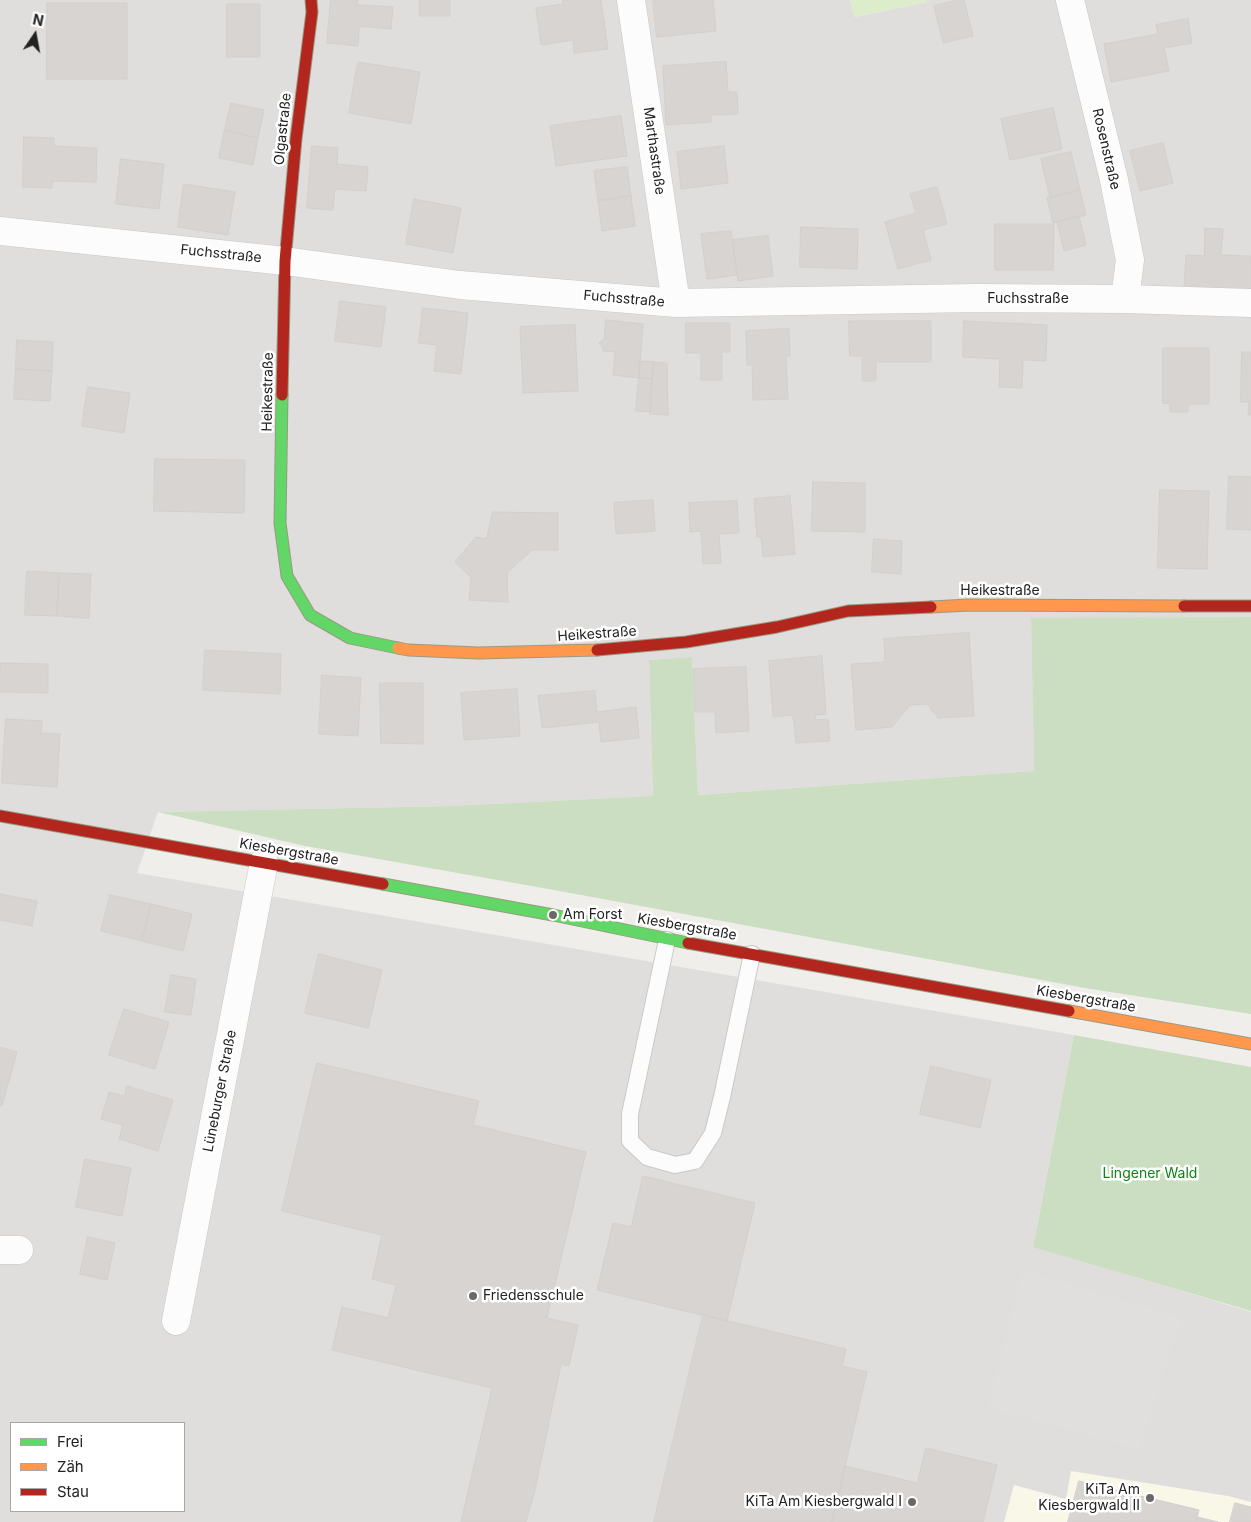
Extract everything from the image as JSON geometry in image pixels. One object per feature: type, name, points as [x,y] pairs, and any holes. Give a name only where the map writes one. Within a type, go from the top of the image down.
[{"type":"street","name":"Olgastraße","points":[[285,261],[296,139],[312,12],[311,0]]},
{"type":"street","name":"Marthastraße","points":[[631,0],[676,303]]},
{"type":"street","name":"Rosenstraße","points":[[1070,0],[1114,180],[1130,260],[1126,299]]},
{"type":"street","name":"Fuchsstraße","points":[[0,231],[285,261],[460,285],[676,303],[976,298],[1126,299],[1251,303]]},
{"type":"street","name":"Heikestraße","points":[[285,261],[280,523],[287,576],[310,615],[350,638],[408,650],[478,654],[590,651],[686,642],[777,627],[848,611],[968,605],[1251,606]]},
{"type":"street","name":"Kiesbergstraße","points":[[0,816],[553,915],[667,940],[1251,1044]]},
{"type":"street","name":"Lüneburger Straße","points":[[176,1321],[264,862]]},
{"type":"lane","points":[[667,940],[630,1114],[630,1141],[647,1157],[675,1165],[695,1161],[713,1133],[752,954]]},
{"type":"shaded area","points":[[0,0],[850,0],[855,17],[927,2],[927,0],[1251,0],[1251,617],[1031,619],[1034,771],[698,795],[692,657],[649,660],[653,796],[452,806],[158,812],[137,873],[1074,1035],[1033,1246],[1251,1312],[1251,1522],[0,1522]]},
{"type":"shaded area","points":[[1022,1270],[1182,1318],[1139,1449],[988,1408]]},
{"type":"shaded area","name":"KiTa Am Kiesbergwald II","points":[[1071,1471],[1228,1496],[1251,1502],[1251,1522],[1004,1522],[1014,1485],[1066,1499]]},
{"type":"green space","points":[[850,0],[927,0],[927,2],[854,17]]},
{"type":"green space","points":[[1251,617],[1251,1014],[1085,988],[305,846],[158,812],[452,806],[653,796],[649,660],[692,657],[698,795],[1034,771],[1031,618]]},
{"type":"green space","name":"Lingener Wald","points":[[1074,1035],[1251,1067],[1251,1311],[1033,1247]]},
{"type":"building","points":[[331,0],[358,0],[357,5],[393,7],[391,29],[359,26],[358,46],[327,43]]},
{"type":"building","points":[[420,0],[450,0],[450,16],[420,16]]},
{"type":"building","points":[[563,0],[601,0],[608,49],[574,53],[573,40],[541,45],[536,8],[563,4]]},
{"type":"building","points":[[653,0],[713,0],[716,31],[657,37]]},
{"type":"building","points":[[964,0],[973,36],[943,43],[934,6]]},
{"type":"building","points":[[47,3],[127,3],[127,79],[47,79]]},
{"type":"building","points":[[227,4],[260,4],[260,57],[227,57]]},
{"type":"building","points":[[1188,19],[1192,43],[1164,48],[1169,71],[1111,82],[1104,44],[1158,34],[1156,25]]},
{"type":"building","points":[[358,62],[420,72],[411,124],[349,113]]},
{"type":"building","points":[[726,62],[728,92],[737,92],[738,114],[711,115],[711,122],[666,125],[663,66]]},
{"type":"building","points":[[231,103],[264,110],[258,138],[225,130]]},
{"type":"building","points":[[1053,108],[1062,149],[1010,160],[1001,119]]},
{"type":"building","points":[[621,116],[627,156],[556,166],[550,126]]},
{"type":"building","points":[[225,130],[258,138],[253,165],[219,158]]},
{"type":"building","points":[[24,137],[54,138],[54,146],[97,148],[96,182],[52,181],[52,188],[23,187]]},
{"type":"building","points":[[1163,143],[1173,183],[1140,191],[1130,151]]},
{"type":"building","points":[[312,146],[338,148],[337,164],[368,167],[366,191],[335,189],[333,210],[307,208]]},
{"type":"building","points":[[724,146],[728,183],[681,189],[677,152]]},
{"type":"building","points":[[1071,152],[1080,190],[1050,198],[1041,159]]},
{"type":"building","points":[[121,159],[164,164],[159,209],[116,204]]},
{"type":"building","points":[[627,167],[631,196],[598,201],[594,171]]},
{"type":"building","points":[[184,184],[235,192],[228,235],[178,227]]},
{"type":"building","points":[[937,187],[947,224],[923,230],[931,260],[898,269],[885,222],[916,213],[910,194]]},
{"type":"building","points":[[1080,190],[1086,215],[1053,223],[1047,198]]},
{"type":"building","points":[[631,196],[635,226],[602,231],[598,201]]},
{"type":"building","points":[[414,199],[461,208],[453,253],[406,244]]},
{"type":"building","points":[[1079,216],[1086,245],[1064,251],[1057,222]]},
{"type":"building","points":[[995,224],[1054,224],[1053,270],[995,270]]},
{"type":"building","points":[[801,227],[858,229],[857,269],[800,267]]},
{"type":"building","points":[[1205,228],[1223,229],[1221,255],[1251,256],[1251,291],[1184,289],[1186,255],[1204,256]]},
{"type":"building","points":[[731,231],[737,275],[707,279],[701,234]]},
{"type":"building","points":[[768,236],[773,276],[738,281],[733,240]]},
{"type":"building","points":[[340,301],[386,307],[381,347],[335,341]]},
{"type":"building","points":[[423,308],[468,313],[461,374],[434,371],[437,345],[419,343]]},
{"type":"building","points":[[606,320],[643,324],[639,378],[613,375],[615,352],[603,351],[599,343],[604,339]]},
{"type":"building","points":[[849,321],[931,321],[931,362],[876,362],[876,381],[862,381],[862,356],[850,356]]},
{"type":"building","points":[[964,321],[1047,325],[1046,361],[1023,360],[1022,388],[999,387],[1000,359],[963,357]]},
{"type":"building","points":[[686,323],[730,323],[730,352],[722,352],[722,380],[701,380],[701,353],[686,353]]},
{"type":"building","points":[[575,325],[578,391],[523,393],[520,327]]},
{"type":"building","points":[[789,329],[790,356],[786,356],[788,399],[753,400],[752,365],[747,365],[746,331]]},
{"type":"building","points":[[17,340],[53,342],[52,371],[16,369]]},
{"type":"building","points":[[1163,348],[1209,348],[1209,404],[1188,404],[1188,412],[1170,412],[1170,404],[1163,403]]},
{"type":"building","points":[[1242,352],[1251,352],[1251,415],[1248,415],[1249,402],[1241,402]]},
{"type":"building","points":[[640,361],[654,362],[652,379],[639,378]]},
{"type":"building","points":[[654,362],[667,363],[668,415],[650,414]]},
{"type":"building","points":[[16,369],[52,371],[50,401],[14,399]]},
{"type":"building","points":[[639,378],[652,379],[650,412],[636,411]]},
{"type":"building","points":[[88,387],[130,393],[124,433],[82,426]]},
{"type":"building","points":[[155,459],[245,460],[244,513],[154,511]]},
{"type":"building","points":[[1229,476],[1251,477],[1251,530],[1227,529]]},
{"type":"building","points":[[813,482],[865,483],[865,532],[812,531]]},
{"type":"building","points":[[1160,490],[1209,491],[1207,569],[1158,568]]},
{"type":"building","points":[[790,496],[795,554],[763,557],[761,537],[757,537],[754,499]]},
{"type":"building","points":[[653,500],[655,531],[616,534],[614,503]]},
{"type":"building","points":[[737,501],[739,533],[719,534],[721,563],[703,564],[701,531],[690,532],[689,503]]},
{"type":"building","points":[[493,512],[558,513],[558,550],[532,550],[507,573],[508,602],[469,600],[471,577],[455,562],[476,537],[486,539]]},
{"type":"building","points":[[874,539],[902,541],[901,574],[872,572]]},
{"type":"building","points":[[27,571],[59,573],[57,616],[25,615]]},
{"type":"building","points":[[59,573],[91,574],[89,618],[57,616]]},
{"type":"building","points":[[969,633],[974,716],[938,718],[927,704],[910,705],[892,727],[856,730],[851,664],[885,662],[884,639]]},
{"type":"building","points":[[205,650],[281,654],[280,694],[203,690]]},
{"type":"building","points":[[822,656],[826,714],[815,715],[816,720],[828,719],[830,741],[796,743],[793,715],[773,717],[769,661]]},
{"type":"building","points":[[1,663],[48,664],[48,693],[0,692]]},
{"type":"building","points":[[746,667],[749,731],[716,733],[715,712],[695,712],[693,669]]},
{"type":"building","points":[[322,675],[361,678],[358,736],[319,734]]},
{"type":"building","points":[[380,683],[423,683],[423,744],[381,743]]},
{"type":"building","points":[[517,689],[520,736],[464,740],[461,693]]},
{"type":"building","points":[[595,691],[597,712],[636,707],[639,738],[601,742],[599,722],[542,728],[538,696]]},
{"type":"building","points":[[6,719],[42,721],[41,733],[60,734],[57,787],[2,783]]},
{"type":"building","points":[[0,894],[37,901],[32,926],[0,920]]},
{"type":"building","points":[[110,895],[151,904],[142,941],[101,931]]},
{"type":"building","points":[[151,904],[192,914],[183,951],[142,941]]},
{"type":"building","points":[[319,954],[382,970],[368,1028],[305,1013]]},
{"type":"building","points":[[171,975],[196,979],[191,1015],[165,1012]]},
{"type":"building","points":[[124,1009],[169,1022],[155,1069],[109,1055]]},
{"type":"building","points":[[0,1047],[17,1052],[2,1106],[0,1105]]},
{"type":"building","name":"Friedensschule","points":[[317,1063],[479,1101],[473,1125],[586,1152],[547,1318],[578,1325],[569,1366],[561,1364],[535,1490],[526,1522],[461,1522],[492,1388],[332,1350],[342,1307],[388,1318],[396,1285],[372,1279],[382,1235],[282,1211]]},
{"type":"building","points":[[931,1066],[991,1080],[980,1128],[920,1114]]},
{"type":"building","points":[[127,1086],[173,1100],[158,1151],[119,1139],[123,1125],[101,1119],[109,1092],[124,1096]]},
{"type":"building","points":[[85,1159],[131,1168],[122,1216],[76,1207]]},
{"type":"building","points":[[643,1176],[755,1203],[727,1321],[597,1290],[613,1223],[631,1227]]},
{"type":"building","points":[[88,1237],[115,1243],[107,1280],[80,1274]]},
{"type":"building","points":[[703,1315],[846,1349],[842,1366],[867,1372],[832,1522],[654,1522]]},
{"type":"building","name":"KiTa Am Kiesbergwald I","points":[[926,1448],[997,1465],[983,1522],[832,1522],[845,1466],[917,1483]]},
{"type":"building","points":[[1079,1481],[1199,1510],[1196,1522],[1068,1522]]},
{"type":"building","points":[[1235,1503],[1251,1507],[1251,1522],[1230,1522]]},
{"type":"building","points":[[1198,1517],[1218,1522],[1196,1522]]},
{"type":"traffic: fast","points":[[282,395],[280,523],[287,576],[310,615],[350,638],[398,648]]},
{"type":"traffic: fast","points":[[383,884],[553,915],[688,943]]},
{"type":"traffic: slow","points":[[931,607],[969,605],[1184,606]]},
{"type":"traffic: slow","points":[[398,648],[478,653],[597,650]]},
{"type":"traffic: slow","points":[[1069,1011],[1251,1044]]},
{"type":"traffic: jam","points":[[282,395],[285,261],[296,139],[312,12],[311,0]]},
{"type":"traffic: jam","points":[[1184,606],[1251,606]]},
{"type":"traffic: jam","points":[[597,650],[686,642],[777,627],[848,611],[931,607]]},
{"type":"traffic: jam","points":[[0,816],[383,884]]},
{"type":"traffic: jam","points":[[688,943],[1069,1011]]},
{"type":"place","name":"Am Forst","points":[[553,915]]},
{"type":"place","name":"Friedensschule","points":[[473,1296]]},
{"type":"place","name":"KiTa Am Kiesbergwald II","points":[[1150,1498]]},
{"type":"place","name":"KiTa Am Kiesbergwald I","points":[[912,1502]]}]
